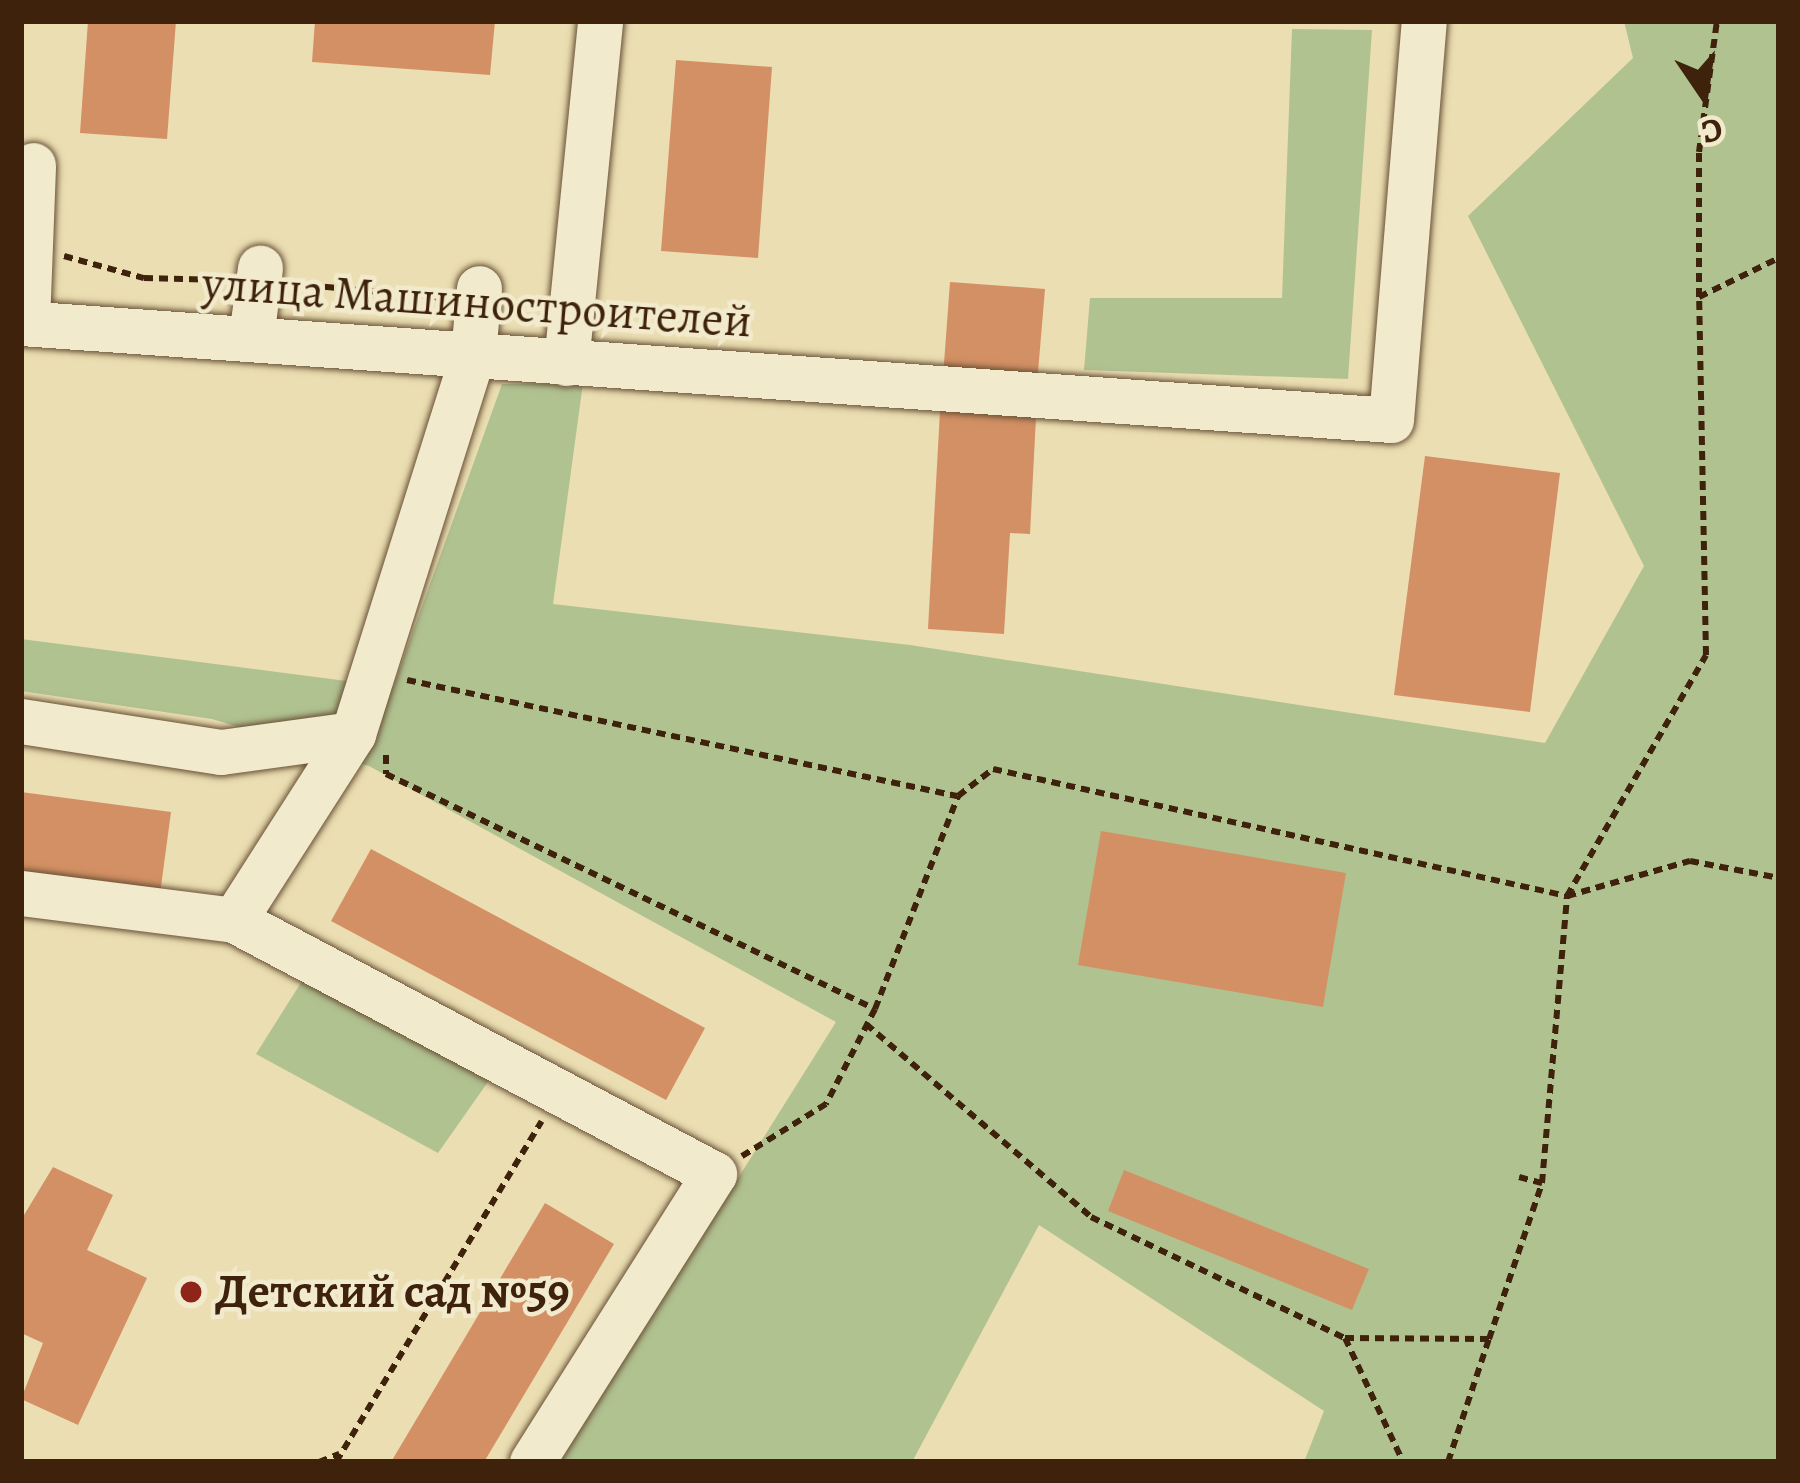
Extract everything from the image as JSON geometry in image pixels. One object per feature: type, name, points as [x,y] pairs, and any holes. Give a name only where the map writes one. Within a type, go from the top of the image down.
[{"type":"street","points":[[566,363],[600,21]]},
{"type":"street","name":"улица Машиностроителей","points":[[24,323],[1391,420],[1424,21]]},
{"type":"street","points":[[24,323],[33,165]]},
{"type":"street","points":[[250,338],[260,268]]},
{"type":"street","points":[[234,920],[369,734],[386,631],[473,354],[479,288]]},
{"type":"street","points":[[21,721],[221,752],[369,734]]},
{"type":"street","points":[[21,893],[234,920],[714,1174],[532,1462]]},
{"type":"path","points":[[1448,1462],[1542,1183],[1567,896],[1706,655],[1699,152],[1717,21]]},
{"type":"path","points":[[1699,297],[1779,258]]},
{"type":"path","points":[[386,631],[383,676],[958,796]]},
{"type":"path","points":[[369,734],[386,774],[875,1009]]},
{"type":"path","points":[[714,1174],[826,1104],[875,1009],[958,796],[994,769],[1567,896],[1690,861],[1776,876]]},
{"type":"path","points":[[866,1024],[1091,1216],[1345,1338],[1490,1340]]},
{"type":"path","points":[[319,1462],[338,1458],[559,1092]]},
{"type":"path","points":[[1519,1178],[1542,1183]]},
{"type":"path","points":[[1345,1338],[1403,1462]]},
{"type":"green space","points":[[1624,21],[1779,21],[1779,1462],[1304,1462],[1324,1411],[1039,1225],[912,1462],[560,1462],[836,1022],[369,766],[212,719],[21,691],[21,639],[393,687],[502,384],[583,383],[553,604],[910,645],[1545,743],[1644,566],[1468,216],[1633,58]]},
{"type":"green space","points":[[1292,29],[1372,30],[1348,379],[1084,370],[1090,298],[1282,298]]},
{"type":"green space","points":[[314,962],[502,1062],[438,1153],[256,1054]]},
{"type":"building","points":[[88,21],[176,21],[167,139],[80,133]]},
{"type":"building","points":[[315,21],[495,21],[490,75],[312,62]]},
{"type":"building","points":[[676,60],[772,67],[758,258],[661,251]]},
{"type":"building","points":[[950,282],[1045,289],[1037,384],[943,377]]},
{"type":"building","points":[[940,411],[1036,417],[1030,534],[1010,533],[1004,634],[928,629]]},
{"type":"building","points":[[1425,456],[1560,473],[1530,712],[1394,695]]},
{"type":"building","points":[[21,792],[171,812],[160,894],[21,876]]},
{"type":"building","points":[[1101,831],[1346,873],[1323,1007],[1078,965]]},
{"type":"building","points":[[371,849],[705,1028],[666,1100],[331,921]]},
{"type":"building","points":[[53,1167],[113,1195],[87,1250],[147,1278],[78,1425],[21,1399],[43,1343],[21,1333],[21,1220]]},
{"type":"building","points":[[1124,1170],[1369,1269],[1352,1310],[1108,1211]]},
{"type":"building","points":[[545,1203],[614,1244],[484,1462],[391,1462]]},
{"type":"place","name":"Детский сад №59","points":[[191,1292]]}]
